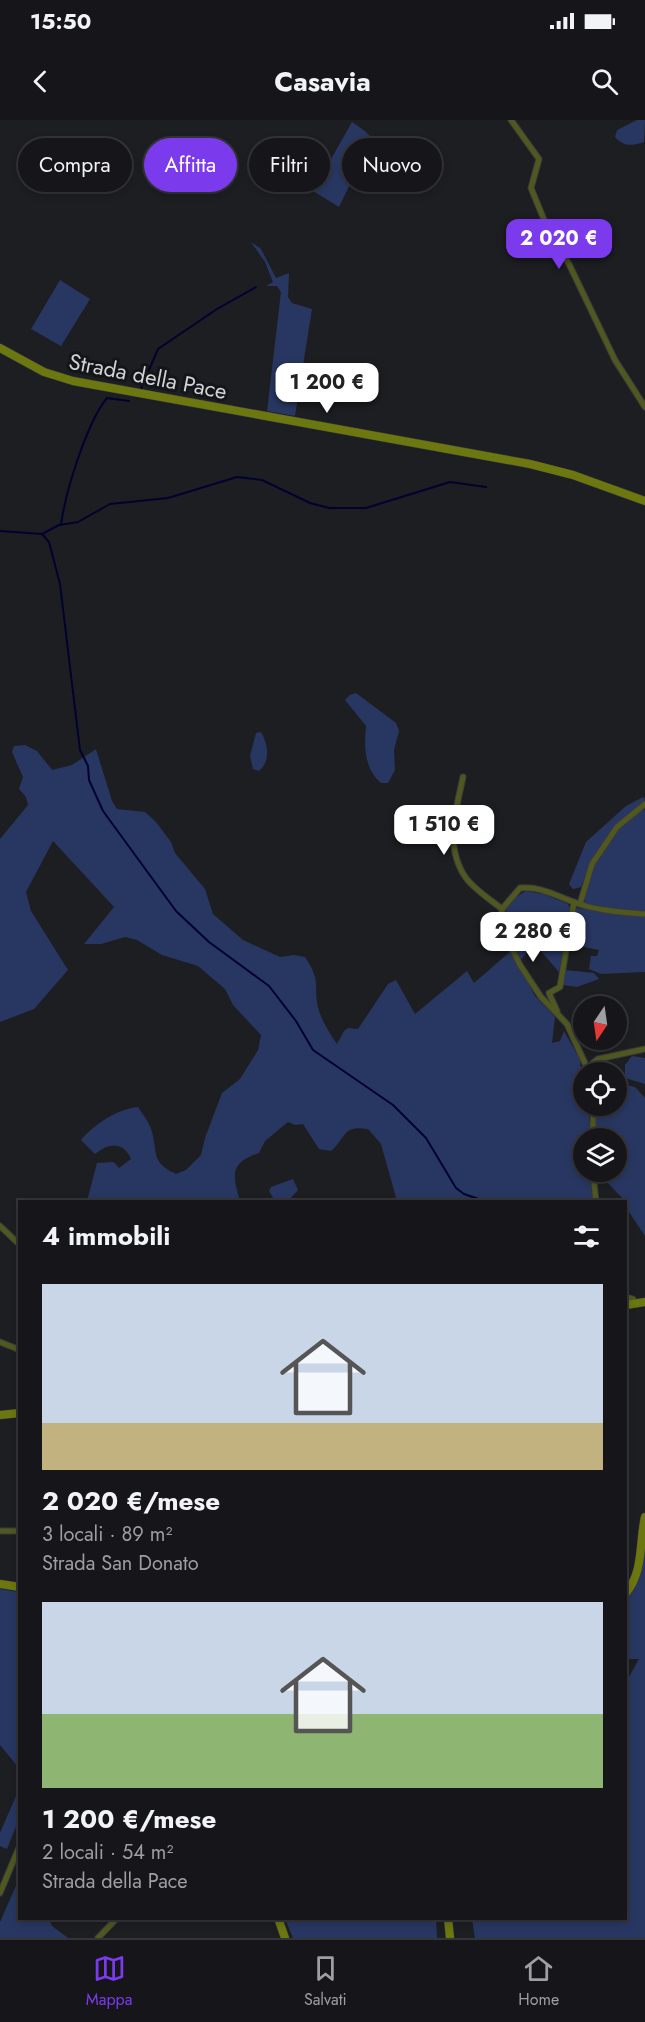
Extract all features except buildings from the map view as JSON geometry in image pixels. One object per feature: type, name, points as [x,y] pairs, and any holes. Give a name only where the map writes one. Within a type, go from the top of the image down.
[{"type":"street","points":[[511,120],[539,159],[531,188],[547,227],[569,264],[615,360],[645,407]]},
{"type":"street","name":"Strada della Pace","points":[[0,348],[44,372],[73,381],[530,464],[573,475],[645,501]]},
{"type":"street","points":[[463,777],[454,819],[453,843],[458,862],[467,879],[502,909]]},
{"type":"street","points":[[558,1015],[549,993],[560,987],[577,903],[592,864],[617,827],[645,804]]},
{"type":"street","points":[[584,1062],[567,1024],[541,997],[520,965],[501,927],[502,909],[520,888],[542,889],[577,903],[645,914]]},
{"type":"street","points":[[594,1062],[598,1059],[645,1049]]},
{"type":"street","points":[[594,1182],[596,1200]]},
{"type":"street","points":[[0,1226],[18,1243]]},
{"type":"street","points":[[627,1297],[633,1299],[635,1304]]},
{"type":"street","points":[[627,1305],[645,1302]]},
{"type":"street","points":[[0,1342],[18,1349]]},
{"type":"street","points":[[0,1416],[18,1413]]},
{"type":"street","points":[[627,1592],[632,1585],[641,1558],[641,1534],[645,1516]]},
{"type":"street","points":[[0,1531],[18,1531]]},
{"type":"street","points":[[0,1584],[18,1587]]},
{"type":"street","points":[[0,1893],[18,1850]]},
{"type":"street","points":[[98,1938],[115,1920]]},
{"type":"street","points":[[279,1920],[285,1938]]},
{"type":"street","points":[[448,1920],[450,1938]]},
{"type":"shaded area","points":[[637,120],[645,120],[644,142],[628,145],[615,137],[617,130]]},
{"type":"shaded area","points":[[352,122],[372,138],[343,138]]},
{"type":"shaded area","points":[[342,140],[342,192],[346,192],[339,207],[315,192],[330,192],[330,161]]},
{"type":"shaded area","points":[[251,242],[261,249],[276,278],[289,273],[288,297],[292,303],[312,309],[295,416],[267,411],[281,292],[277,286],[266,286],[273,282],[265,262]]},
{"type":"shaded area","points":[[60,280],[90,299],[61,346],[31,329]]},
{"type":"shaded area","points":[[356,693],[396,723],[399,731],[394,750],[395,770],[388,783],[381,783],[371,771],[365,749],[366,726],[345,700]]},
{"type":"shaded area","points":[[261,732],[267,757],[259,771],[253,769],[250,756],[256,733]]},
{"type":"shaded area","points":[[25,745],[37,751],[52,770],[72,765],[96,749],[112,801],[117,809],[145,812],[156,822],[171,842],[175,853],[205,889],[213,914],[243,940],[280,957],[294,955],[305,957],[314,973],[317,1003],[321,1015],[337,1044],[348,1028],[358,1029],[388,984],[396,980],[415,1014],[467,971],[474,983],[511,951],[535,996],[555,1017],[552,1043],[560,1041],[564,1031],[580,1059],[580,1062],[573,1062],[573,1116],[589,1116],[590,1128],[573,1128],[573,1182],[590,1182],[593,1200],[397,1200],[381,1144],[368,1129],[360,1128],[349,1131],[331,1151],[319,1149],[303,1124],[295,1125],[288,1122],[265,1141],[259,1153],[238,1165],[235,1177],[240,1200],[87,1200],[97,1163],[114,1162],[119,1168],[131,1159],[124,1149],[115,1146],[105,1148],[95,1154],[81,1140],[86,1134],[115,1114],[138,1107],[151,1129],[159,1162],[176,1174],[186,1170],[201,1155],[222,1093],[240,1079],[258,1050],[261,1035],[233,1005],[225,989],[198,966],[162,955],[137,940],[125,937],[101,944],[84,944],[114,907],[53,841],[26,892],[31,911],[68,970],[34,1009],[0,1022],[0,839],[28,805],[26,797],[19,789],[23,777],[12,752],[14,746]]},
{"type":"shaded area","points":[[643,797],[645,799],[640,806],[620,822],[608,836],[581,887],[573,889],[569,884],[586,842],[626,806]]},
{"type":"shaded area","points":[[641,810],[645,810],[645,911],[585,903],[588,877],[602,850],[621,827]]},
{"type":"shaded area","points":[[526,891],[543,894],[568,904],[570,908],[559,972],[505,910],[511,900]]},
{"type":"shaded area","points":[[575,908],[645,917],[645,972],[601,974],[589,969],[591,956],[597,956],[599,950],[569,944]]},
{"type":"shaded area","points":[[504,915],[533,945],[520,961],[507,933]]},
{"type":"shaded area","points":[[565,970],[594,973],[599,979],[577,987],[563,985]]},
{"type":"shaded area","points":[[632,1056],[645,1058],[645,1084],[627,1079],[627,1062]]},
{"type":"shaded area","points":[[627,1085],[635,1087],[645,1098],[645,1236],[629,1212],[627,1200],[624,1200],[607,1182],[627,1182],[627,1128],[595,1128],[595,1116],[627,1116]]},
{"type":"shaded area","points":[[293,1179],[298,1190],[289,1200],[274,1200],[269,1191],[271,1187]]},
{"type":"shaded area","points":[[645,1542],[645,1938],[475,1938],[472,1920],[627,1920],[627,1680],[639,1659],[627,1659],[627,1598],[633,1587]]},
{"type":"shaded area","points":[[0,1589],[18,1592],[18,1767],[0,1745]]},
{"type":"shaded area","points":[[18,1791],[18,1822],[7,1849],[0,1846],[0,1833]]},
{"type":"shaded area","points":[[18,1881],[18,1920],[49,1920],[52,1926],[68,1938],[0,1938],[0,1922]]},
{"type":"shaded area","points":[[285,1920],[436,1920],[437,1938],[293,1938]]},
{"type":"waterway","points":[[140,391],[158,349],[217,309],[256,287]]},
{"type":"waterway","points":[[61,525],[78,458],[99,409],[107,398],[129,401]]},
{"type":"waterway","points":[[0,531],[42,534],[59,525],[78,522],[110,504],[168,498],[237,477],[262,480],[310,503],[329,508],[366,508],[450,482],[486,487]]},
{"type":"waterway","points":[[42,534],[49,542],[60,584],[80,750],[88,766],[89,780],[103,811],[176,911],[209,942],[269,986],[296,1021],[313,1050],[393,1105],[426,1138],[456,1188],[464,1194],[481,1200]]}]
